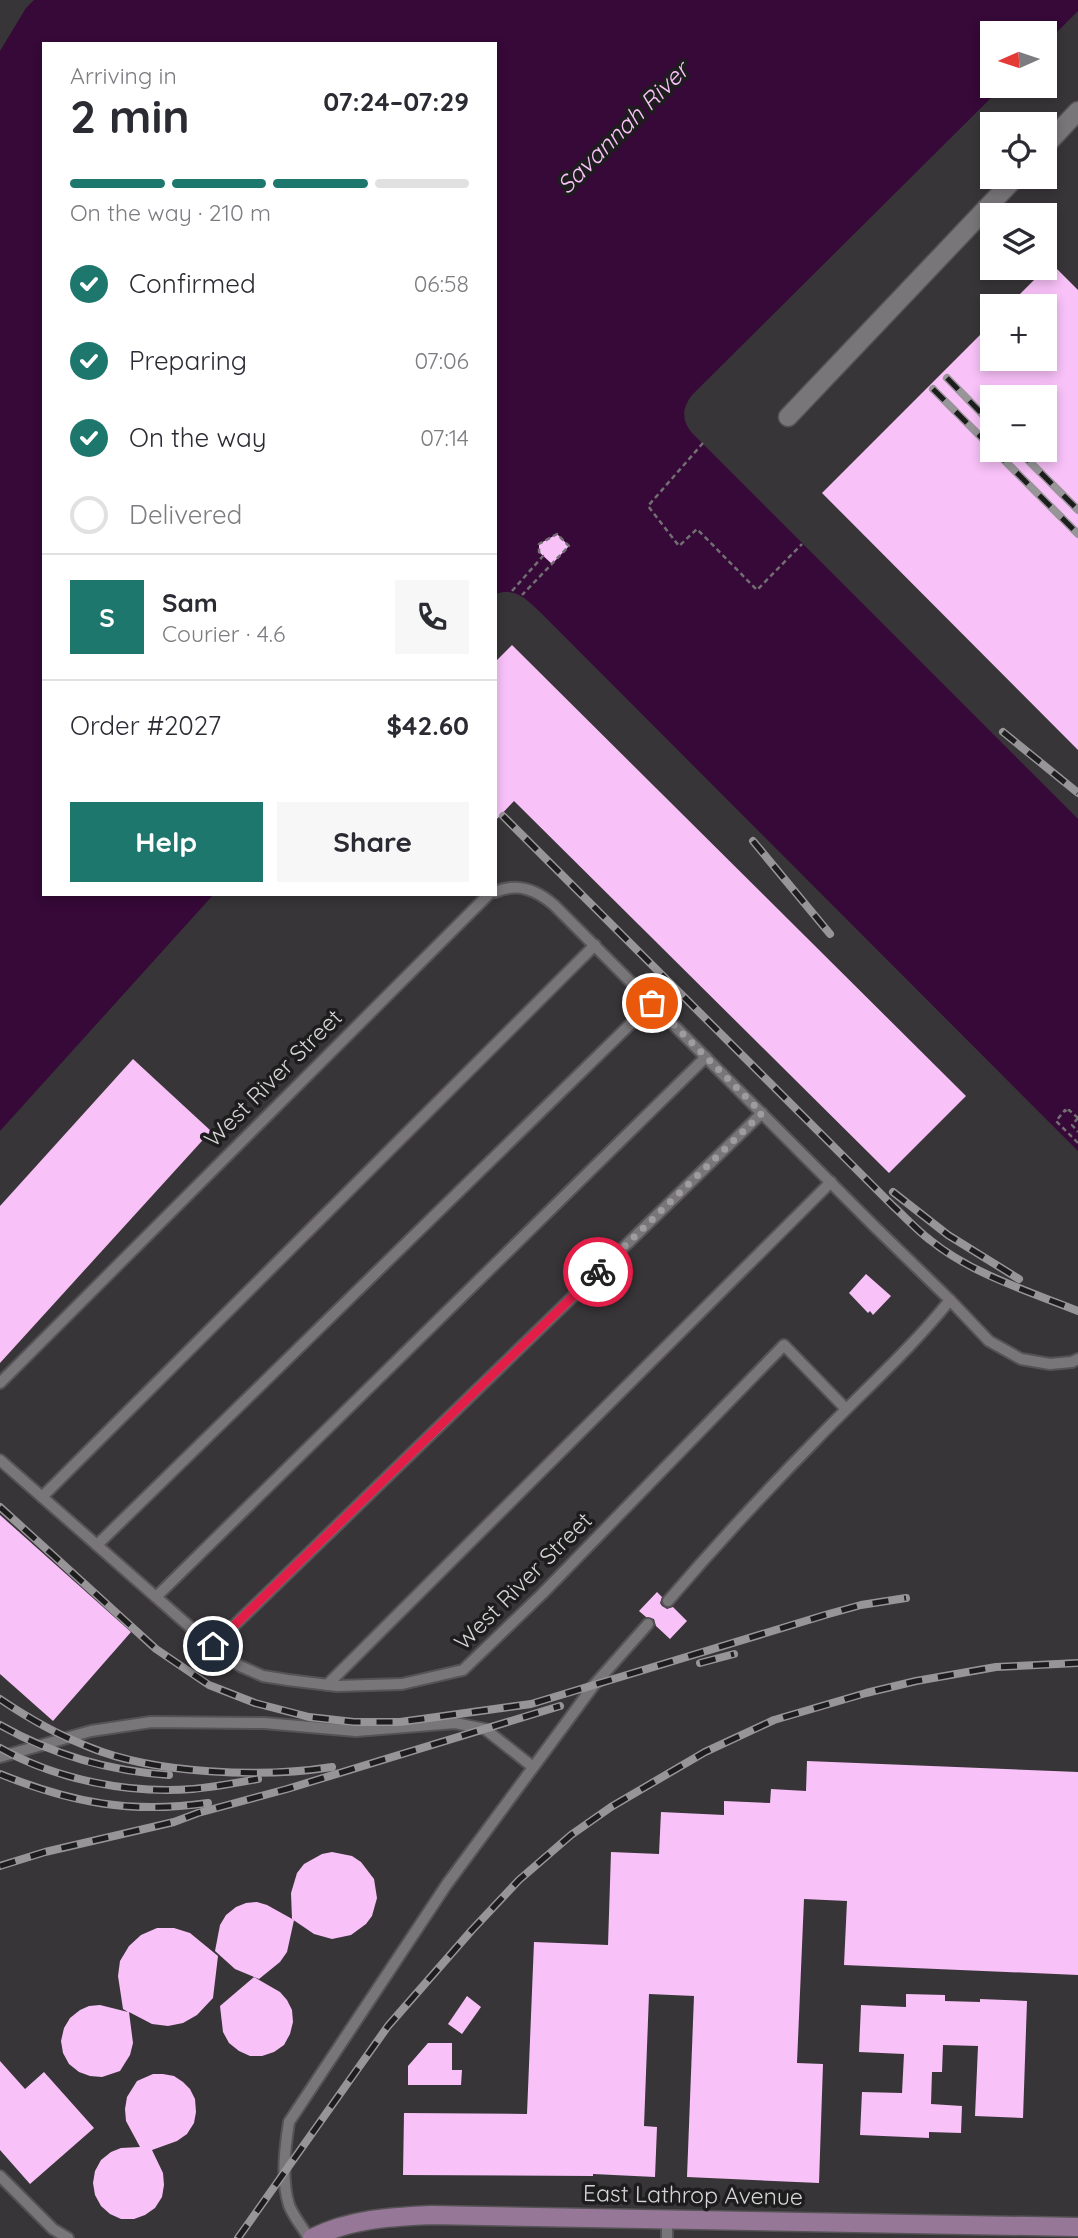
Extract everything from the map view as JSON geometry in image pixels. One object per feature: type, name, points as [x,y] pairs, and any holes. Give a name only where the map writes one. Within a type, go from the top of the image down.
[{"type":"street","points":[[1057,133],[1078,111]]},
{"type":"street","points":[[788,417],[1005,189]]},
{"type":"street","name":"East Lathrop Avenue","points":[[310,2238],[333,2227],[382,2217],[431,2215],[1078,2227]]},
{"type":"lane","points":[[497,891],[526,888],[542,894],[989,1341],[1021,1359],[1050,1364],[1078,1359]]},
{"type":"lane","name":"West River Street","points":[[0,1383],[487,896]]},
{"type":"lane","points":[[42,1497],[594,945]]},
{"type":"lane","points":[[97,1545],[652,1003]]},
{"type":"lane","points":[[156,1597],[706,1057]]},
{"type":"lane","points":[[213,1646],[762,1113]]},
{"type":"lane","points":[[327,1685],[831,1182]]},
{"type":"lane","points":[[668,1601],[846,1409],[924,1333],[950,1300]]},
{"type":"lane","name":"West River Street","points":[[0,1460],[213,1646],[240,1666],[263,1676],[327,1685],[402,1684],[463,1670],[542,1594],[784,1345],[846,1409]]},
{"type":"lane","points":[[310,2238],[289,2206],[285,2147],[289,2122],[447,1884],[594,1685],[648,1625]]},
{"type":"lane","points":[[0,1757],[91,1731],[151,1722],[264,1723],[356,1731],[455,1723],[485,1729],[533,1767]]},
{"type":"lane","points":[[0,2176],[53,2229],[68,2238]]},
{"type":"lane","points":[[667,2219],[667,2238]]},
{"type":"path","points":[[702,443],[648,506],[680,546],[697,528],[757,590],[802,544]]},
{"type":"path","points":[[512,591],[543,556],[539,552],[539,544],[557,534],[569,546],[522,595]]},
{"type":"path","points":[[1078,1132],[1072,1125],[1078,1118],[1065,1110],[1056,1121],[1078,1143]]},
{"type":"water","name":"Savannah River","points":[[34,0],[1078,0],[1078,11],[1057,32],[1057,21],[980,21],[980,98],[991,98],[693,394],[684,414],[692,433],[1078,819],[1078,1151],[540,612],[515,593],[497,593],[497,42],[42,42],[42,896],[212,896],[0,1131],[0,51],[26,8]]},
{"type":"building","points":[[1057,269],[1078,290],[1078,750],[822,493],[980,335],[980,371],[1057,371],[1057,294],[1020,294],[1034,280],[1057,280]]},
{"type":"building","points":[[557,534],[569,546],[552,564],[539,552],[539,544]]},
{"type":"building","points":[[512,645],[966,1096],[889,1173],[514,801],[497,819],[497,660]]},
{"type":"building","points":[[133,1059],[211,1131],[0,1363],[0,1206]]},
{"type":"building","points":[[866,1274],[891,1296],[873,1315],[849,1293]]},
{"type":"building","points":[[0,1515],[131,1632],[53,1721],[0,1674]]},
{"type":"building","points":[[657,1592],[662,1597],[662,1606],[667,1609],[673,1607],[687,1621],[670,1639],[656,1626],[654,1619],[639,1611]]},
{"type":"building","points":[[807,1761],[1078,1772],[1078,1975],[844,1965],[847,1901],[804,1899],[797,2063],[823,2064],[819,2183],[687,2177],[694,1996],[649,1994],[644,2126],[657,2127],[655,2177],[593,2174],[403,2175],[404,2113],[527,2114],[534,1942],[608,1945],[611,1852],[659,1854],[661,1812],[724,1815],[724,1801],[770,1803],[771,1789],[806,1791]]},
{"type":"building","points":[[332,1852],[352,1856],[361,1862],[374,1879],[377,1898],[372,1916],[366,1924],[351,1935],[332,1939],[314,1934],[292,1919],[291,1893],[297,1873],[304,1864],[322,1854]]},
{"type":"building","points":[[257,1902],[294,1920],[287,1952],[280,1962],[259,1979],[235,1969],[215,1951],[220,1925],[226,1915],[236,1907]]},
{"type":"building","points":[[157,1928],[174,1928],[190,1933],[218,1956],[213,1998],[197,2015],[183,2023],[168,2026],[152,2024],[129,2012],[133,2043],[130,2055],[120,2071],[102,2077],[79,2072],[69,2064],[63,2053],[61,2041],[64,2028],[70,2018],[89,2006],[100,2005],[128,2012],[123,2009],[118,1976],[120,1961],[129,1946],[141,1935]]},
{"type":"building","points":[[254,1977],[280,1992],[292,2010],[293,2022],[284,2045],[262,2056],[250,2056],[229,2043],[223,2032],[220,2006]]},
{"type":"building","points":[[906,1994],[945,1995],[945,2001],[1027,2001],[1023,2118],[975,2116],[978,2046],[943,2045],[942,2072],[932,2072],[931,2104],[962,2106],[961,2133],[929,2132],[929,2138],[860,2135],[862,2092],[902,2093],[904,2054],[859,2052],[861,2005],[906,2007]]},
{"type":"building","points":[[467,1996],[481,2007],[462,2034],[448,2024]]},
{"type":"building","points":[[428,2043],[452,2043],[452,2070],[462,2070],[461,2085],[408,2085],[408,2066]]},
{"type":"building","points":[[0,2061],[25,2089],[44,2072],[94,2128],[30,2184],[0,2150]]},
{"type":"building","points":[[153,2074],[174,2076],[190,2089],[195,2099],[194,2123],[187,2134],[177,2141],[152,2150],[163,2173],[164,2185],[162,2197],[155,2208],[134,2219],[121,2219],[101,2206],[95,2195],[95,2171],[101,2160],[111,2152],[121,2148],[140,2147],[126,2121],[127,2097],[137,2081]]},
{"type":"railway","points":[[947,378],[980,412]]},
{"type":"railway","points":[[933,389],[980,436]]},
{"type":"railway","points":[[1006,462],[1078,534]]},
{"type":"railway","points":[[1030,462],[1078,510]]},
{"type":"railway","points":[[1003,732],[1078,793]]},
{"type":"railway","points":[[503,816],[925,1236],[946,1252],[982,1272],[1078,1311]]},
{"type":"railway","points":[[753,841],[830,934]]},
{"type":"railway","points":[[893,1192],[948,1235],[1019,1279]]},
{"type":"railway","points":[[0,1507],[156,1649],[209,1685],[255,1703],[309,1717],[354,1722],[400,1722],[531,1704],[825,1615],[861,1605],[906,1598]]},
{"type":"railway","points":[[700,1663],[734,1654]]},
{"type":"railway","points":[[238,2238],[388,2026],[519,1880],[571,1835],[611,1807],[705,1752],[774,1720],[916,1681],[996,1667],[1078,1663]]},
{"type":"railway","points":[[0,1699],[43,1726],[77,1742],[115,1756],[145,1763],[242,1773],[332,1767]]},
{"type":"railway","points":[[0,1866],[45,1852],[174,1822],[560,1706]]},
{"type":"railway","points":[[0,1725],[40,1745],[82,1760],[124,1770],[169,1775]]},
{"type":"railway","points":[[0,1748],[45,1769],[119,1787],[193,1789],[258,1779]]},
{"type":"railway","points":[[0,1774],[52,1792],[102,1804],[153,1807],[208,1803]]},
{"type":"way so far","points":[[598,1272],[762,1113],[652,1003]]},
{"type":"route","points":[[213,1646],[598,1272]]}]
